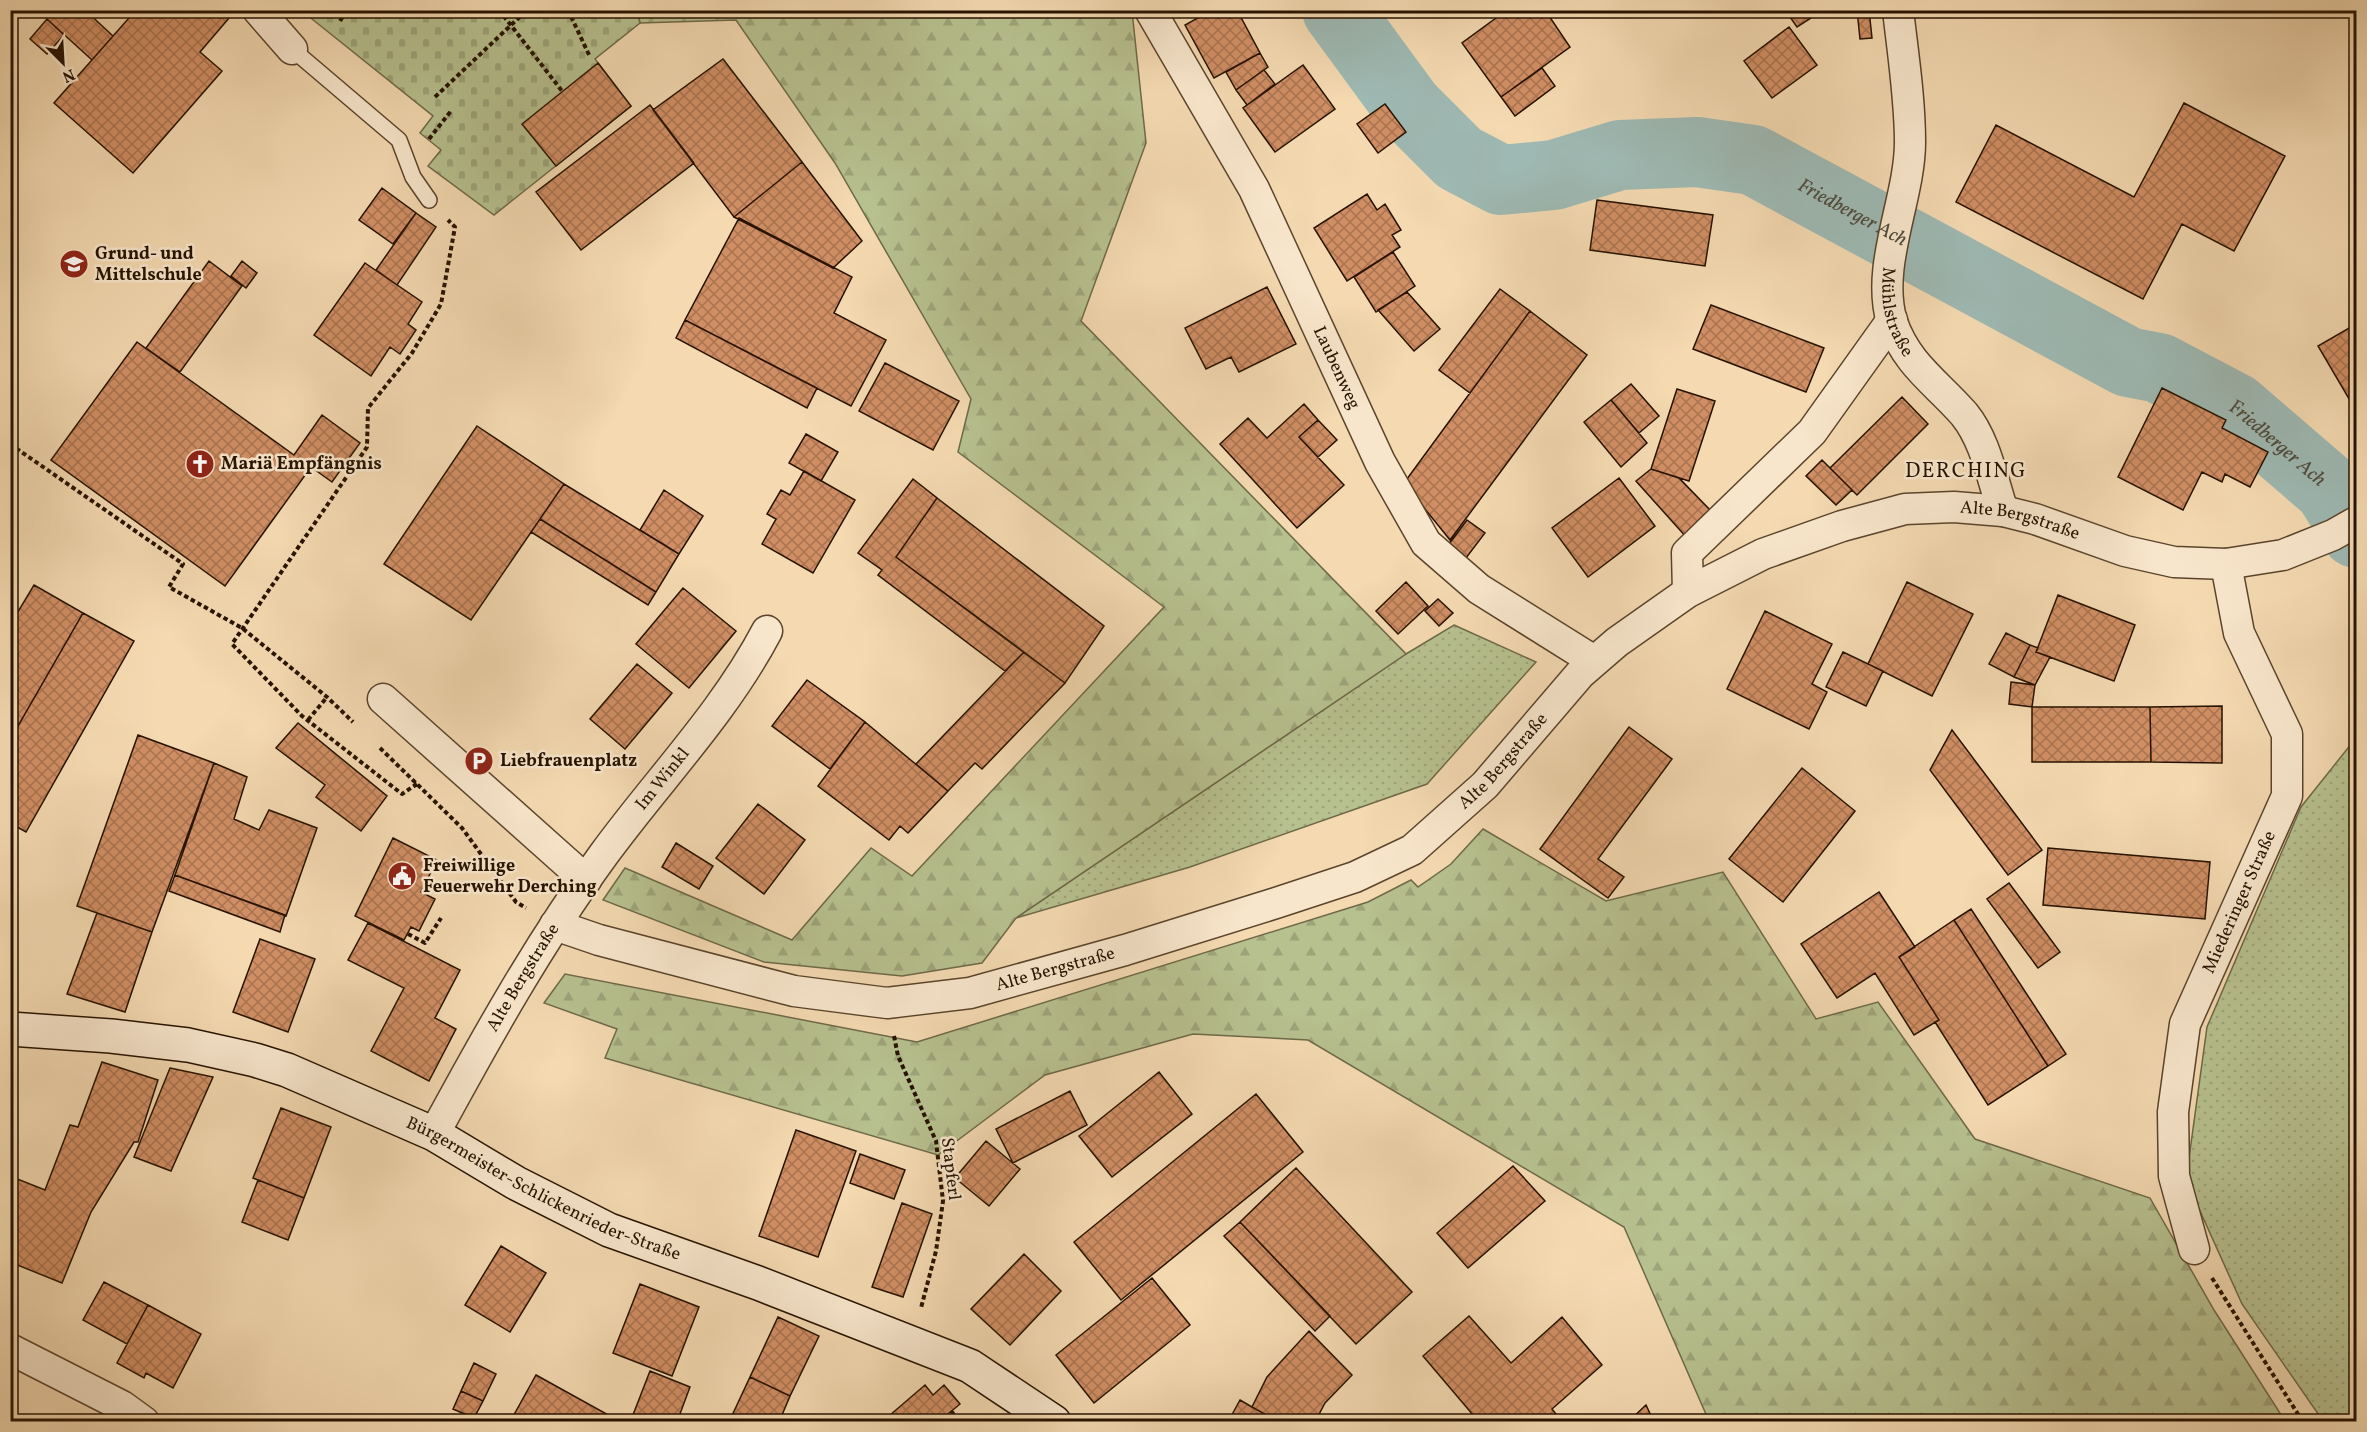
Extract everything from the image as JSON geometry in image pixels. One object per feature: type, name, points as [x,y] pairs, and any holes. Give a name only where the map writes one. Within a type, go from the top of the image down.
[{"type":"street","points":[[258,10],[292,49]]},
{"type":"street","name":"Laubenweg","points":[[1150,10],[1254,189],[1380,462],[1426,543],[1479,589],[1594,661]]},
{"type":"street","name":"Mühlstraße","points":[[1898,10],[1910,143],[1901,212],[1887,283],[1892,320],[1903,347],[1919,370],[1964,415],[1980,439],[2003,511]]},
{"type":"street","points":[[1688,591],[1687,553],[1812,432],[1892,320]]},
{"type":"street","name":"Alte Bergstraße","points":[[434,1134],[481,1048],[555,925],[599,940],[794,991],[887,1003],[970,993],[1125,950],[1355,878],[1412,850],[1485,785],[1580,674],[1594,661],[1688,591],[1763,554],[1842,526],[1905,508],[1954,507],[2003,511],[2035,519],[2125,551],[2174,562],[2226,564],[2283,555],[2345,529]]},
{"type":"street","name":"Miederinger Straße","points":[[2194,1249],[2174,1176],[2173,1112],[2185,1024],[2287,796],[2287,734],[2239,633],[2226,564]]},
{"type":"street","name":"Im Winkl","points":[[555,925],[586,880],[747,668],[766,630]]},
{"type":"street","points":[[383,699],[586,880]]},
{"type":"street","name":"Bürgermeister-Schlickenrieder-Straße","points":[[10,1029],[133,1038],[188,1046],[255,1060],[287,1070],[434,1134],[516,1183],[609,1230],[758,1283],[970,1366],[1054,1422]]},
{"type":"street","points":[[10,1349],[122,1406],[144,1422]]},
{"type":"lane","points":[[292,49],[399,140],[413,177],[429,200]]},
{"type":"path","points":[[340,21],[347,10]]},
{"type":"path","points":[[499,10],[562,91]]},
{"type":"path","points":[[435,97],[527,10]]},
{"type":"path","points":[[568,10],[590,57]]},
{"type":"path","points":[[428,139],[451,111]]},
{"type":"path","points":[[417,784],[402,794],[308,720],[232,644],[367,447],[368,408],[412,353],[441,304],[455,227],[429,200]]},
{"type":"path","points":[[10,444],[183,564],[169,587],[242,628],[327,697],[349,718]]},
{"type":"path","points":[[308,720],[327,697]]},
{"type":"path","points":[[376,744],[462,828],[516,902],[555,925]]},
{"type":"path","points":[[408,934],[425,944],[441,918]]},
{"type":"path","name":"Stapferl","points":[[887,1003],[898,1056],[936,1141],[943,1201],[936,1251],[912,1344]]},
{"type":"path","points":[[2194,1249],[2303,1422]]},
{"type":"path","points":[[951,1411],[960,1422]]},
{"type":"green space","points":[[311,10],[637,11],[640,23],[595,59],[631,106],[494,215],[428,166],[441,150],[420,133],[433,116],[307,15]]},
{"type":"green space","points":[[637,11],[1132,11],[1146,143],[1081,321],[1406,654],[1016,918],[982,963],[902,976],[764,962],[603,900],[625,868],[792,940],[871,848],[912,876],[1164,607],[958,452],[971,399],[835,163],[736,20],[640,23]]},
{"type":"green space","points":[[1454,625],[1536,662],[1427,784],[1190,867],[1016,918],[1406,654]]},
{"type":"green space","points":[[2356,738],[2356,1421],[2323,1421],[2242,1304],[2186,1180],[2207,1027],[2301,807]]},
{"type":"green space","points":[[1483,829],[1606,901],[1723,872],[1816,1019],[1878,1002],[1975,1139],[2150,1198],[2214,1310],[2285,1421],[1709,1421],[1624,1227],[1308,1040],[1193,1034],[1045,1075],[938,1155],[605,1058],[617,1029],[544,1003],[565,974],[917,1042],[1368,902],[1411,880],[1418,887],[1451,864]]},
{"type":"building","points":[[10,10],[23,10],[10,25]]},
{"type":"building","points":[[37,10],[85,10],[113,36],[92,60]]},
{"type":"building","points":[[136,10],[219,10],[229,18],[200,52],[222,71],[133,173],[54,103]]},
{"type":"building","points":[[1212,10],[1237,10],[1260,53],[1214,78],[1185,25]]},
{"type":"building","points":[[1507,10],[1545,10],[1570,47],[1501,97],[1462,43]]},
{"type":"building","points":[[1785,10],[1806,10],[1811,18],[1797,27]]},
{"type":"building","points":[[1857,10],[1869,10],[1872,38],[1860,39]]},
{"type":"building","points":[[47,19],[64,35],[47,54],[30,39]]},
{"type":"building","points":[[1789,27],[1817,65],[1772,98],[1744,61]]},
{"type":"building","points":[[1260,53],[1268,67],[1236,90],[1226,72]]},
{"type":"building","points":[[723,59],[802,162],[734,217],[653,110]]},
{"type":"building","points":[[598,63],[631,106],[556,166],[522,124]]},
{"type":"building","points":[[1303,65],[1335,109],[1275,152],[1243,108]]},
{"type":"building","points":[[1542,68],[1555,86],[1515,116],[1501,97]]},
{"type":"building","points":[[1264,70],[1275,84],[1247,105],[1236,90]]},
{"type":"building","points":[[2184,103],[2285,156],[2234,251],[2182,224],[2143,299],[1956,202],[1996,125],[2134,197]]},
{"type":"building","points":[[1385,104],[1406,132],[1378,153],[1357,124]]},
{"type":"building","points":[[650,105],[694,163],[581,250],[536,192]]},
{"type":"building","points":[[802,162],[862,241],[833,268],[734,217]]},
{"type":"building","points":[[382,188],[416,213],[393,244],[359,220]]},
{"type":"building","points":[[1367,194],[1377,210],[1385,204],[1401,230],[1392,235],[1400,247],[1347,281],[1314,228]]},
{"type":"building","points":[[1597,200],[1713,215],[1705,266],[1590,250]]},
{"type":"building","points":[[416,213],[436,227],[397,285],[376,270]]},
{"type":"building","points":[[739,218],[852,277],[834,313],[886,340],[851,406],[685,320]]},
{"type":"building","points":[[1393,252],[1415,286],[1376,312],[1354,277]]},
{"type":"building","points":[[209,261],[242,286],[180,372],[146,348]]},
{"type":"building","points":[[242,261],[257,273],[246,288],[231,276]]},
{"type":"building","points":[[365,263],[422,302],[408,324],[416,330],[400,354],[390,347],[371,376],[314,335]]},
{"type":"building","points":[[1267,287],[1296,344],[1239,372],[1231,357],[1206,369],[1185,328]]},
{"type":"building","points":[[1500,289],[1530,311],[1470,393],[1439,370]]},
{"type":"building","points":[[1407,292],[1440,329],[1414,351],[1378,310]]},
{"type":"building","points":[[1711,305],[1824,348],[1806,392],[1693,349]]},
{"type":"building","points":[[1530,311],[1587,355],[1450,540],[1404,483]]},
{"type":"building","points":[[685,320],[817,388],[807,408],[676,338]]},
{"type":"building","points":[[2356,324],[2356,408],[2355,409],[2318,346]]},
{"type":"building","name":"Mariä Empfängnis","points":[[137,342],[294,455],[322,415],[360,443],[332,482],[311,467],[225,586],[51,460]]},
{"type":"building","points":[[885,363],[959,401],[933,450],[859,411]]},
{"type":"building","points":[[1631,384],[1659,416],[1639,433],[1611,400]]},
{"type":"building","points":[[2162,388],[2226,420],[2222,428],[2268,452],[2250,487],[2225,474],[2222,482],[2202,472],[2183,510],[2118,477]]},
{"type":"building","points":[[1677,389],[1715,401],[1689,481],[1651,469]]},
{"type":"building","points":[[1902,397],[1928,424],[1857,495],[1830,468]]},
{"type":"building","points":[[1611,400],[1647,443],[1621,467],[1584,422]]},
{"type":"building","points":[[1304,404],[1318,420],[1299,437],[1344,485],[1297,528],[1220,444],[1248,418],[1267,438]]},
{"type":"building","points":[[1318,420],[1337,440],[1318,457],[1299,437]]},
{"type":"building","points":[[477,426],[564,484],[471,620],[384,564]]},
{"type":"building","points":[[806,434],[838,452],[821,481],[789,463]]},
{"type":"building","points":[[1822,460],[1852,490],[1836,505],[1806,476]]},
{"type":"building","points":[[1651,469],[1679,478],[1713,513],[1687,538],[1636,481]]},
{"type":"building","points":[[804,471],[855,500],[813,573],[762,544],[776,519],[767,514],[781,490],[790,495]]},
{"type":"building","points":[[1619,478],[1655,526],[1588,577],[1552,528]]},
{"type":"building","points":[[913,479],[937,498],[896,557],[1024,652],[1005,671],[878,575],[882,570],[858,553]]},
{"type":"building","points":[[564,484],[679,554],[656,592],[540,519]]},
{"type":"building","points":[[664,490],[703,516],[679,554],[640,530]]},
{"type":"building","points":[[937,498],[1104,626],[1065,683],[896,557]]},
{"type":"building","points":[[540,519],[656,592],[648,605],[531,532]]},
{"type":"building","points":[[1467,520],[1485,533],[1466,558],[1449,544]]},
{"type":"building","points":[[1406,582],[1428,606],[1398,634],[1376,611]]},
{"type":"building","points":[[1907,582],[1973,614],[1932,696],[1868,664]]},
{"type":"building","points":[[34,585],[83,613],[10,740],[10,625]]},
{"type":"building","points":[[683,588],[736,631],[689,688],[636,644]]},
{"type":"building","points":[[2058,595],[2135,625],[2114,681],[2036,652]]},
{"type":"building","points":[[1438,599],[1453,613],[1439,626],[1425,611]]},
{"type":"building","points":[[1765,611],[1832,644],[1812,684],[1827,692],[1809,729],[1727,689]]},
{"type":"building","points":[[83,613],[134,641],[26,832],[10,823],[10,740]]},
{"type":"building","points":[[2006,633],[2030,645],[2014,677],[1989,664]]},
{"type":"building","points":[[2030,645],[2038,648],[2036,652],[2050,657],[2035,685],[2014,677]]},
{"type":"building","points":[[1024,652],[1065,683],[982,769],[975,763],[948,791],[916,764]]},
{"type":"building","points":[[1843,652],[1883,671],[1866,706],[1826,687]]},
{"type":"building","points":[[637,664],[672,693],[625,749],[590,719]]},
{"type":"building","points":[[807,680],[865,722],[830,769],[772,726]]},
{"type":"building","points":[[2011,682],[2035,685],[2032,707],[2009,704]]},
{"type":"building","points":[[2222,706],[2222,763],[2151,762],[2150,707]]},
{"type":"building","points":[[2032,707],[2150,707],[2151,762],[2032,762]]},
{"type":"building","points":[[865,722],[948,791],[908,833],[900,826],[889,840],[818,786]]},
{"type":"building","points":[[298,723],[387,796],[361,831],[316,797],[325,785],[276,748]]},
{"type":"building","points":[[1629,727],[1672,759],[1598,859],[1624,877],[1608,898],[1540,849]]},
{"type":"building","points":[[1952,730],[2042,850],[2008,875],[1930,770]]},
{"type":"building","points":[[138,735],[214,763],[152,932],[77,906]]},
{"type":"building","points":[[214,763],[247,777],[234,819],[259,830],[269,810],[317,828],[286,916],[175,875]]},
{"type":"building","points":[[1802,768],[1855,811],[1783,902],[1729,859]]},
{"type":"building","points":[[758,804],[805,840],[764,894],[716,858]]},
{"type":"building","name":"Freiwillige Feuerwehr Derching","points":[[393,838],[437,860],[421,892],[435,899],[419,931],[411,927],[404,940],[355,916]]},
{"type":"building","points":[[676,843],[713,866],[699,889],[662,867]]},
{"type":"building","points":[[2048,848],[2210,862],[2205,919],[2043,905]]},
{"type":"building","points":[[175,875],[285,915],[280,932],[169,891]]},
{"type":"building","points":[[2009,883],[2060,952],[2038,968],[1987,899]]},
{"type":"building","points":[[1879,892],[1915,947],[1899,957],[1939,1020],[1914,1035],[1875,973],[1837,998],[1801,944]]},
{"type":"building","points":[[1971,909],[2066,1054],[2048,1066],[1954,920]]},
{"type":"building","points":[[97,913],[152,932],[125,1012],[67,994]]},
{"type":"building","points":[[1954,920],[2048,1066],[1988,1105],[1935,1022],[1939,1020],[1899,957]]},
{"type":"building","points":[[368,923],[460,970],[435,1018],[456,1029],[429,1081],[371,1051],[404,988],[348,960]]},
{"type":"building","points":[[260,939],[315,959],[288,1032],[233,1012]]},
{"type":"building","points":[[102,1062],[158,1080],[138,1142],[134,1142],[91,1212],[62,1283],[10,1262],[10,1176],[45,1190],[70,1125],[78,1127]]},
{"type":"building","points":[[170,1068],[213,1077],[171,1171],[134,1157]]},
{"type":"building","points":[[1159,1072],[1192,1114],[1112,1177],[1079,1136]]},
{"type":"building","points":[[1070,1091],[1087,1125],[1013,1163],[996,1129]]},
{"type":"building","points":[[1256,1094],[1303,1152],[1121,1300],[1074,1242]]},
{"type":"building","points":[[281,1108],[331,1127],[304,1198],[253,1178]]},
{"type":"building","points":[[796,1130],[856,1151],[818,1257],[759,1236]]},
{"type":"building","points":[[986,1141],[1020,1169],[989,1206],[955,1178]]},
{"type":"building","points":[[860,1154],[905,1170],[894,1199],[850,1183]]},
{"type":"building","points":[[1513,1166],[1545,1201],[1468,1268],[1437,1233]]},
{"type":"building","points":[[1296,1168],[1412,1292],[1356,1344],[1240,1222]]},
{"type":"building","points":[[258,1180],[304,1198],[288,1240],[242,1222]]},
{"type":"building","points":[[902,1203],[932,1214],[903,1297],[872,1287]]},
{"type":"building","points":[[1240,1222],[1330,1316],[1315,1331],[1224,1236]]},
{"type":"building","points":[[501,1246],[546,1273],[510,1332],[465,1305]]},
{"type":"building","points":[[1024,1254],[1061,1291],[1010,1345],[971,1309]]},
{"type":"building","points":[[1152,1278],[1190,1325],[1094,1403],[1056,1355]]},
{"type":"building","points":[[104,1282],[148,1305],[127,1344],[83,1320]]},
{"type":"building","points":[[640,1284],[699,1307],[672,1376],[613,1353]]},
{"type":"building","points":[[148,1305],[201,1334],[173,1388],[146,1373],[144,1378],[117,1363]]},
{"type":"building","points":[[1469,1316],[1511,1363],[1562,1317],[1602,1365],[1552,1409],[1562,1422],[1479,1422],[1423,1356]]},
{"type":"building","points":[[778,1317],[819,1336],[790,1396],[750,1377]]},
{"type":"building","points":[[1309,1331],[1352,1375],[1325,1403],[1315,1422],[1279,1422],[1252,1407],[1267,1377]]},
{"type":"building","points":[[474,1363],[496,1374],[483,1401],[461,1391]]},
{"type":"building","points":[[650,1371],[690,1387],[677,1422],[631,1420]]},
{"type":"building","points":[[536,1375],[612,1417],[609,1422],[510,1422]]},
{"type":"building","points":[[750,1377],[790,1396],[779,1422],[729,1422]]},
{"type":"building","points":[[925,1385],[933,1395],[944,1385],[960,1404],[948,1414],[954,1422],[882,1422]]},
{"type":"building","points":[[461,1391],[483,1401],[474,1418],[453,1409]]},
{"type":"building","points":[[1240,1400],[1252,1407],[1279,1422],[1228,1422]]},
{"type":"building","points":[[1646,1405],[1654,1422],[1628,1422]]},
{"type":"waterway","name":"Friedberger Ach","points":[[1337,10],[1408,107],[1459,158],[1501,180],[1554,175],[1620,155],[1697,152],[1753,160],[2128,362],[2159,368],[2235,408],[2329,489],[2356,533]]},
{"type":"place","name":"Grund- und Mittelschule","points":[[74,264]]},
{"type":"place","name":"Mariä Empfängnis","points":[[200,464]]},
{"type":"place","name":"Liebfrauenplatz","points":[[479,761]]},
{"type":"place","name":"Freiwillige Feuerwehr Derching","points":[[402,876]]},
{"type":"district","name":"DERCHING","points":[[1966,471]]}]
